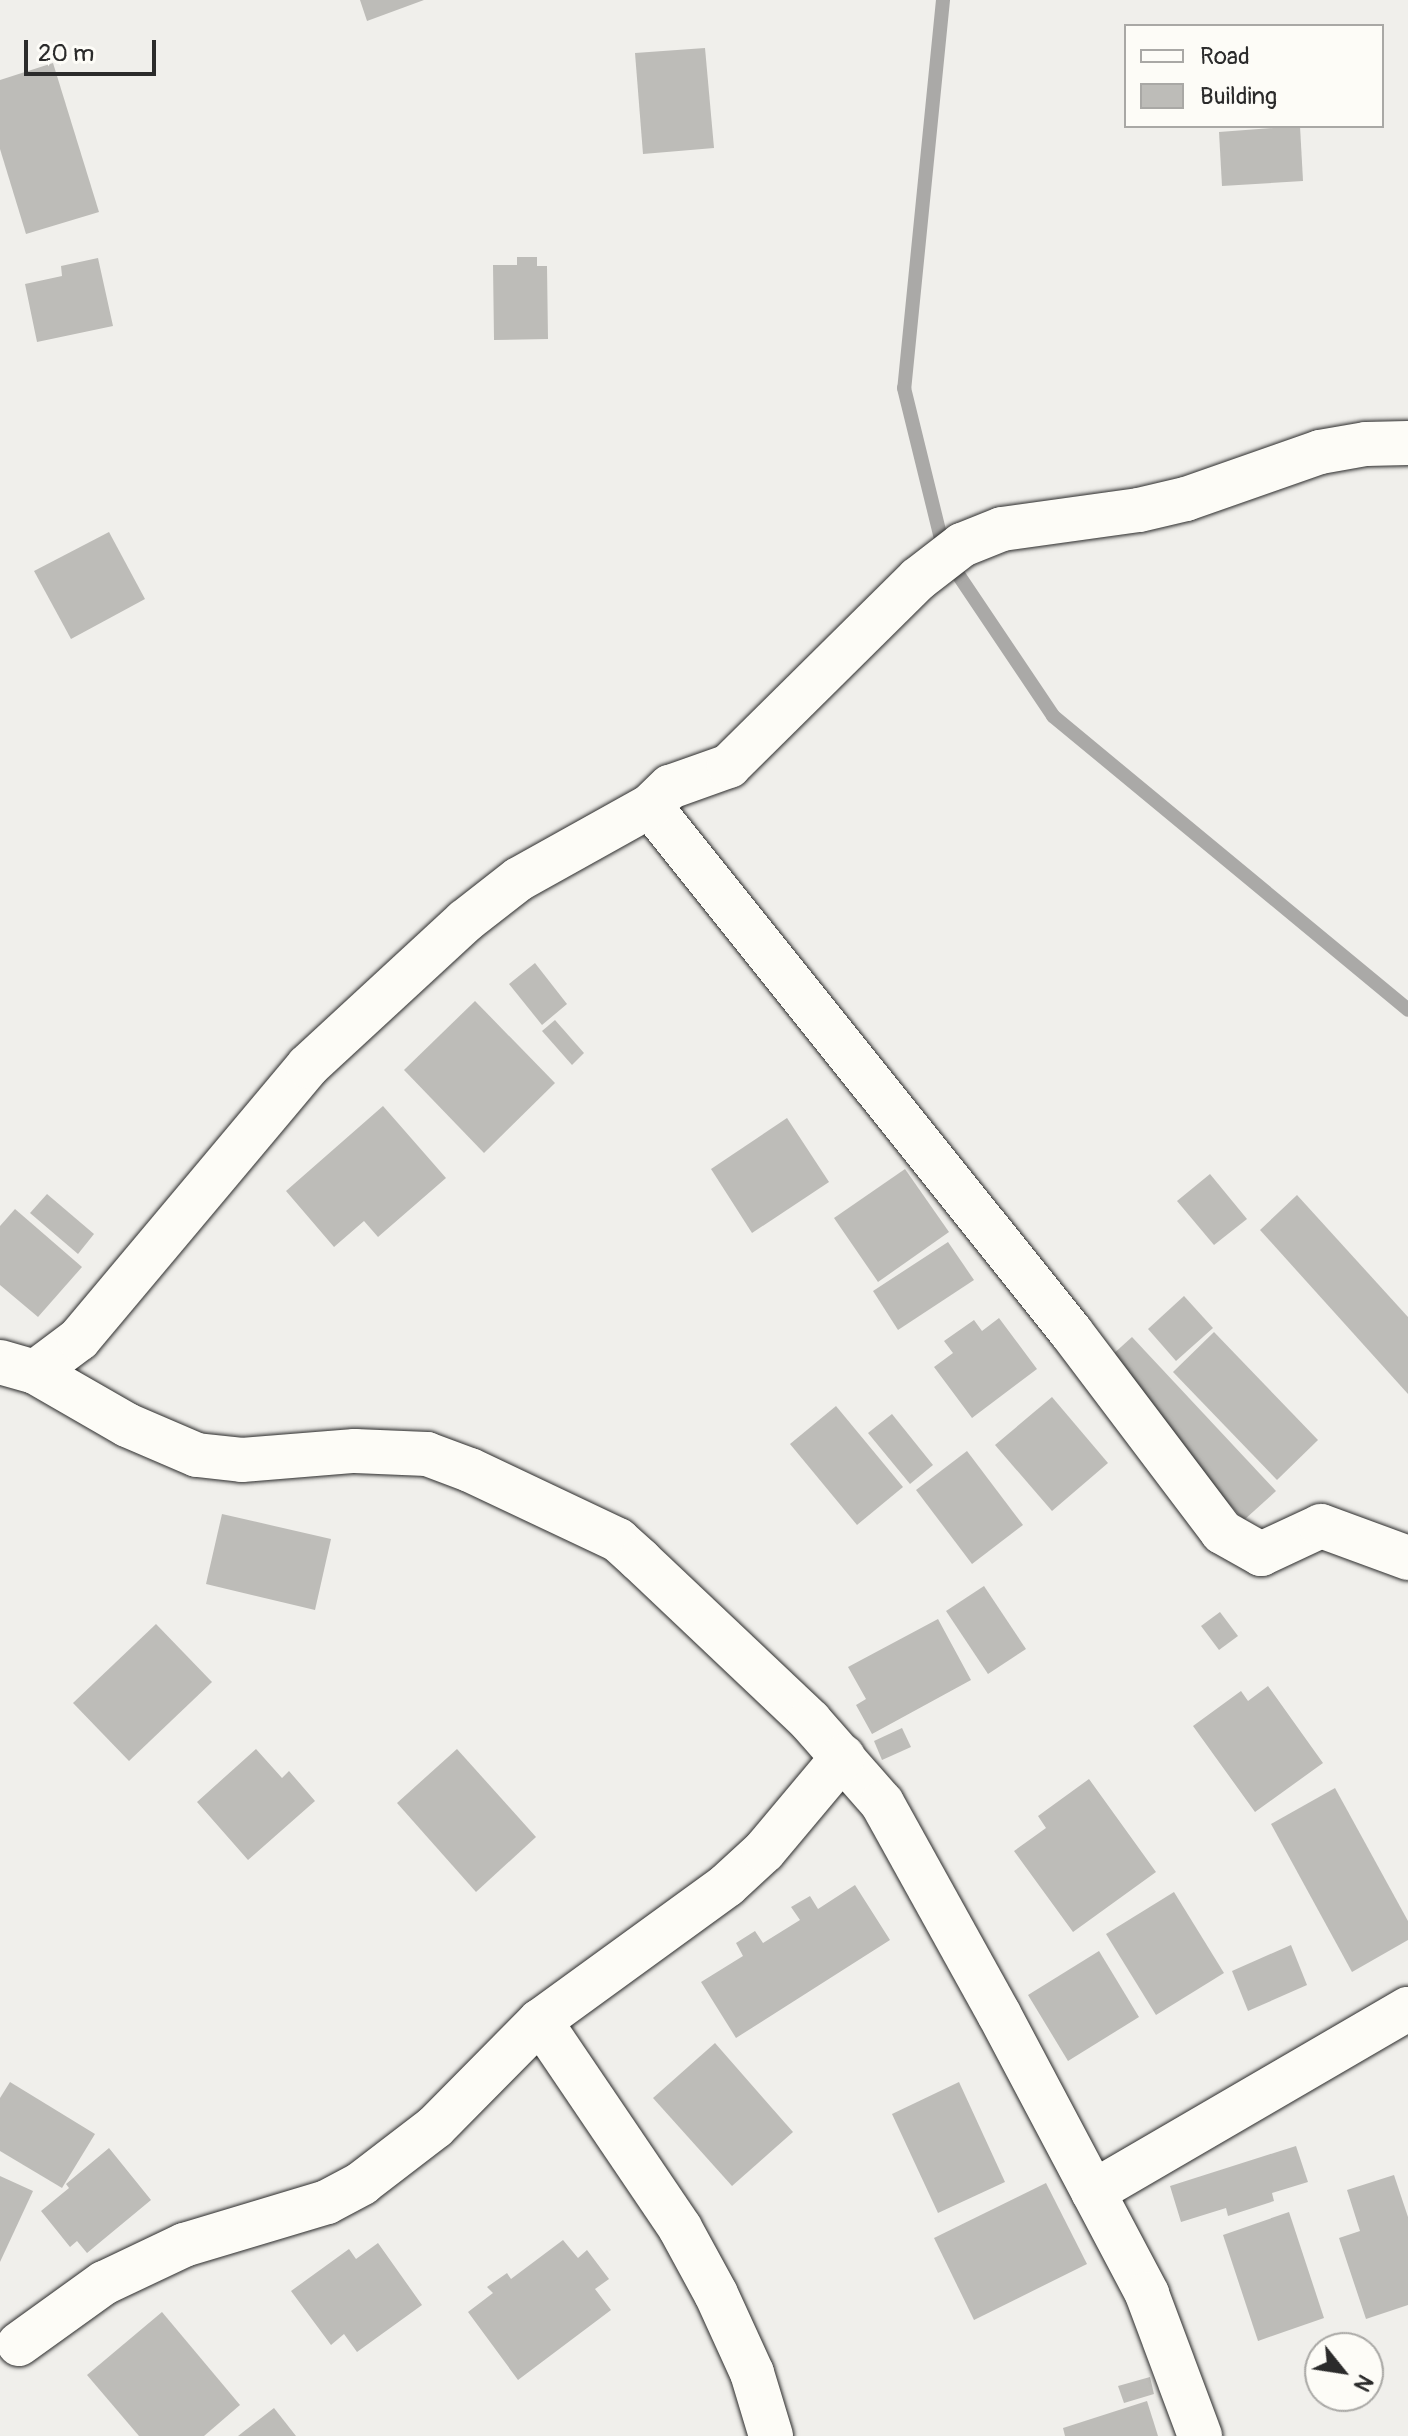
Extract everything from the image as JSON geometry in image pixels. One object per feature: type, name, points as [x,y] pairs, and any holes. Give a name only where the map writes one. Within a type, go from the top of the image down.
[{"type":"street","points":[[17,1367],[79,1339],[308,1066],[465,921],[519,879],[650,806],[670,787],[729,766],[918,579],[962,545],[1002,529],[1139,510],[1186,499],[1320,452],[1366,444],[1408,443]]},
{"type":"street","points":[[650,806],[1071,1332],[1222,1532],[1261,1554],[1321,1526],[1408,1558]]},
{"type":"street","points":[[17,1367],[127,1425],[197,1455],[242,1460],[355,1451],[427,1454],[470,1470],[618,1540],[843,1757],[882,1803],[1147,2294],[1200,2436]]},
{"type":"street","points":[[19,2344],[104,2283],[184,2245],[327,2202],[362,2183],[435,2127],[540,2021],[727,1885],[764,1851],[843,1757]]},
{"type":"street","points":[[1093,2192],[1408,2009]]},
{"type":"street","points":[[540,2021],[680,2228],[716,2294],[752,2373],[771,2436]]},
{"type":"building","points":[[360,0],[424,0],[367,21]]},
{"type":"building","points":[[705,48],[714,148],[643,154],[635,53]]},
{"type":"building","points":[[53,63],[99,212],[26,234],[0,149],[0,80]]},
{"type":"building","points":[[1300,128],[1303,181],[1222,186],[1219,132]]},
{"type":"building","points":[[517,257],[537,257],[537,266],[547,266],[548,339],[494,340],[493,265],[517,265]]},
{"type":"building","points":[[98,258],[113,326],[37,342],[25,284],[62,276],[61,266]]},
{"type":"building","points":[[109,532],[145,599],[71,639],[34,571]]},
{"type":"building","points":[[535,963],[567,1004],[542,1025],[509,984]]},
{"type":"building","points":[[475,1001],[555,1083],[484,1153],[404,1070]]},
{"type":"building","points":[[555,1020],[584,1053],[572,1065],[542,1031]]},
{"type":"building","points":[[383,1106],[446,1178],[378,1237],[364,1221],[334,1247],[286,1191]]},
{"type":"building","points":[[787,1118],[829,1182],[752,1233],[711,1169]]},
{"type":"building","points":[[905,1169],[949,1232],[878,1282],[834,1218]]},
{"type":"building","points":[[1210,1174],[1247,1219],[1214,1245],[1177,1201]]},
{"type":"building","points":[[47,1194],[94,1234],[78,1254],[30,1213]]},
{"type":"building","points":[[1297,1195],[1408,1317],[1408,1394],[1260,1230]]},
{"type":"building","points":[[15,1209],[82,1267],[38,1317],[0,1285],[0,1226]]},
{"type":"building","points":[[948,1242],[974,1280],[898,1330],[873,1291]]},
{"type":"building","points":[[1184,1296],[1213,1328],[1176,1361],[1148,1329]]},
{"type":"building","points":[[999,1318],[1037,1369],[972,1418],[934,1367],[953,1353],[944,1341],[974,1320],[982,1331]]},
{"type":"building","points":[[1214,1332],[1318,1440],[1277,1480],[1173,1372]]},
{"type":"building","points":[[1132,1337],[1276,1491],[1244,1520],[1100,1366]]},
{"type":"building","points":[[1052,1397],[1108,1463],[1052,1511],[995,1445]]},
{"type":"building","points":[[836,1406],[903,1487],[857,1525],[790,1444]]},
{"type":"building","points":[[892,1414],[933,1465],[910,1484],[868,1433]]},
{"type":"building","points":[[967,1451],[1023,1525],[972,1564],[916,1490]]},
{"type":"building","points":[[222,1514],[331,1539],[315,1610],[206,1584]]},
{"type":"building","points":[[984,1586],[1026,1649],[988,1674],[946,1611]]},
{"type":"building","points":[[1220,1612],[1238,1636],[1219,1650],[1201,1626]]},
{"type":"building","points":[[938,1619],[971,1680],[872,1734],[856,1705],[866,1699],[848,1667]]},
{"type":"building","points":[[156,1624],[212,1682],[129,1761],[73,1703]]},
{"type":"building","points":[[1268,1686],[1323,1763],[1255,1812],[1193,1726],[1241,1691],[1248,1701]]},
{"type":"building","points":[[902,1728],[911,1747],[882,1760],[874,1741]]},
{"type":"building","points":[[256,1749],[282,1778],[289,1771],[315,1801],[248,1860],[197,1802]]},
{"type":"building","points":[[457,1749],[536,1837],[476,1892],[397,1803]]},
{"type":"building","points":[[1089,1779],[1156,1872],[1073,1932],[1014,1851],[1046,1828],[1038,1816]]},
{"type":"building","points":[[1335,1788],[1408,1921],[1408,1940],[1352,1972],[1271,1824]]},
{"type":"building","points":[[855,1885],[890,1940],[736,2038],[701,1982],[743,1956],[736,1943],[755,1931],[763,1943],[800,1920],[791,1907],[810,1896],[818,1909]]},
{"type":"building","points":[[1174,1892],[1224,1973],[1156,2015],[1106,1934]]},
{"type":"building","points":[[1291,1945],[1307,1985],[1248,2011],[1232,1971]]},
{"type":"building","points":[[1099,1951],[1139,2017],[1068,2061],[1028,1995]]},
{"type":"building","points":[[715,2043],[793,2132],[732,2186],[653,2098]]},
{"type":"building","points":[[10,2082],[95,2134],[62,2188],[0,2151],[0,2098]]},
{"type":"building","points":[[959,2082],[1005,2182],[938,2213],[892,2114]]},
{"type":"building","points":[[1296,2146],[1308,2182],[1272,2193],[1274,2201],[1228,2216],[1226,2208],[1181,2222],[1170,2186]]},
{"type":"building","points":[[109,2148],[151,2200],[87,2253],[77,2241],[70,2247],[41,2211],[69,2188],[66,2184]]},
{"type":"building","points":[[1394,2175],[1408,2217],[1408,2305],[1366,2319],[1339,2238],[1360,2231],[1347,2190]]},
{"type":"building","points":[[0,2176],[33,2191],[0,2262]]},
{"type":"building","points":[[1046,2183],[1087,2264],[974,2320],[934,2238]]},
{"type":"building","points":[[1289,2212],[1324,2318],[1258,2341],[1223,2235]]},
{"type":"building","points":[[563,2240],[578,2258],[587,2250],[609,2279],[595,2289],[611,2310],[518,2380],[468,2312],[493,2293],[487,2287],[507,2273],[511,2279]]},
{"type":"building","points":[[378,2243],[422,2305],[357,2352],[344,2334],[331,2345],[291,2291],[349,2249],[356,2259]]},
{"type":"building","points":[[162,2312],[240,2405],[204,2436],[139,2436],[87,2375]]},
{"type":"building","points":[[1150,2377],[1154,2394],[1124,2403],[1118,2386]]},
{"type":"building","points":[[1147,2401],[1158,2436],[1065,2436],[1063,2428]]},
{"type":"building","points":[[274,2408],[296,2436],[238,2436]]},
{"type":"waterway","points":[[943,0],[904,388],[945,555],[1053,716],[1408,1010]]}]
